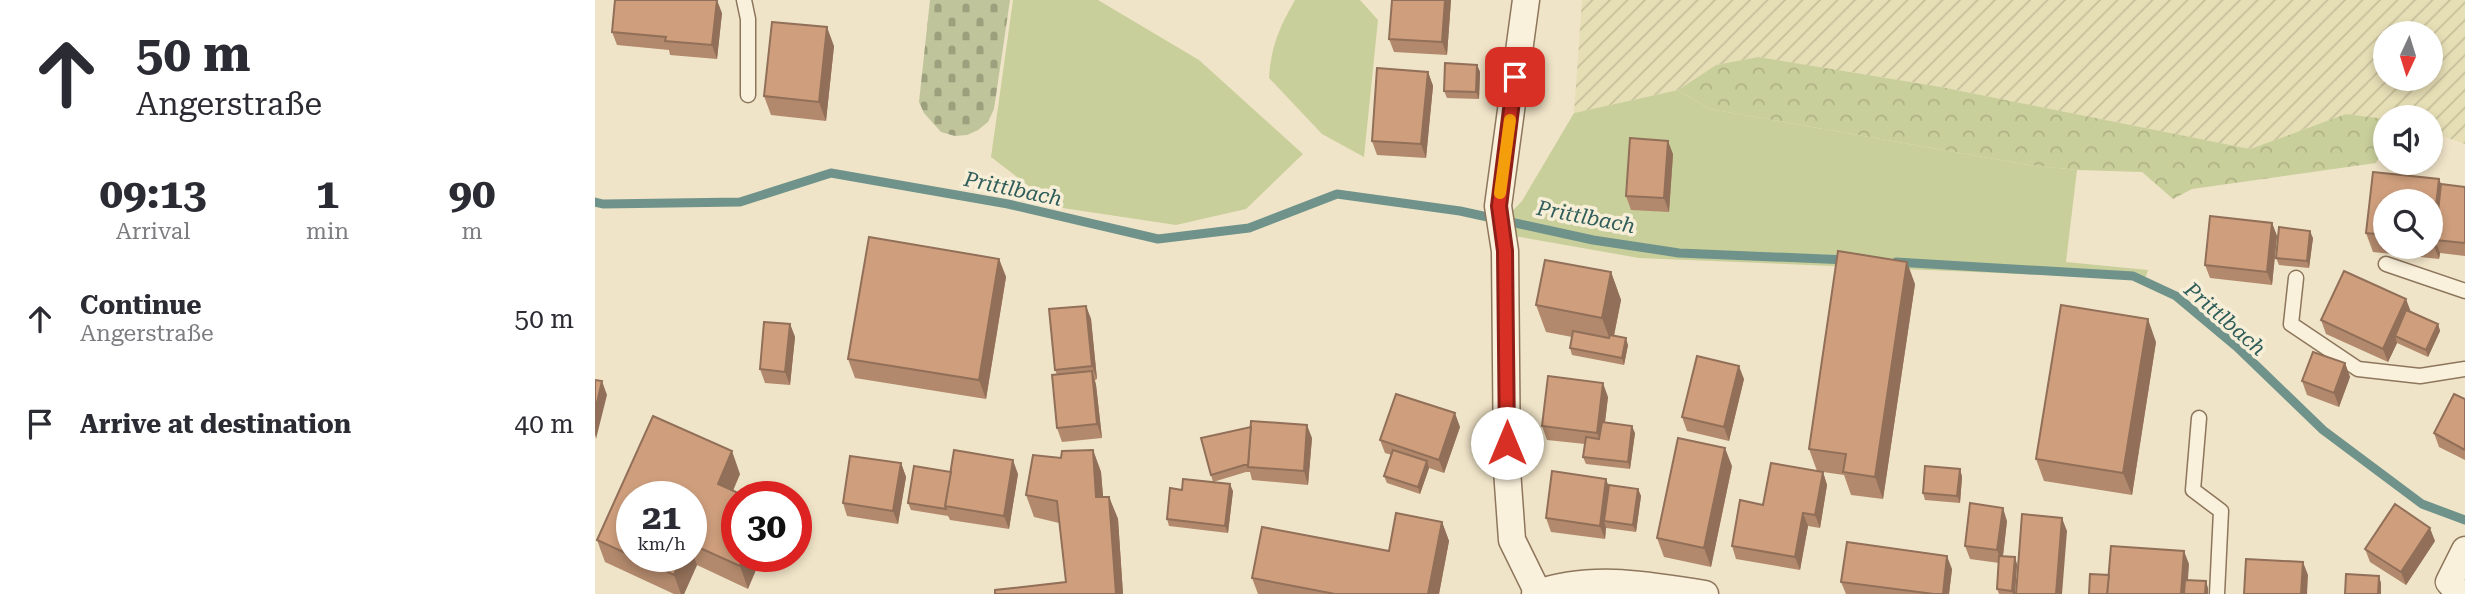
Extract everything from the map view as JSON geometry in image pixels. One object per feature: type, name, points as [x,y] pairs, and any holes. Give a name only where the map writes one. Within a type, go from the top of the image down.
[{"type":"street","points":[[1526,0],[1499,206],[1504,238],[1507,470],[1512,540],[1537,593],[1580,583],[1612,582],[1705,594]]},
{"type":"street","points":[[2447,590],[2465,550]]},
{"type":"lane","points":[[744,0],[748,19],[748,95]]},
{"type":"lane","points":[[2386,264],[2465,291]]},
{"type":"lane","points":[[2295,278],[2291,324],[2358,369],[2420,376],[2465,369]]},
{"type":"lane","points":[[2199,418],[2193,490],[2221,511],[2217,594]]},
{"type":"shaded area","points":[[1582,0],[2465,0],[2465,144],[2443,136],[2443,105],[2373,105],[2373,117],[2346,114],[2250,149],[1941,87],[1758,57],[1716,65],[1678,90],[1574,113]]},
{"type":"green space","points":[[930,0],[1010,0],[994,109],[988,122],[967,135],[955,136],[941,132],[924,113],[919,102]]},
{"type":"green space","points":[[1013,0],[1098,0],[1199,60],[1303,154],[1246,209],[1176,225],[1056,207],[991,157]]},
{"type":"green space","points":[[1295,0],[1360,0],[1378,20],[1364,157],[1322,134],[1269,78],[1277,38]]},
{"type":"green space","points":[[1758,57],[1941,87],[2250,149],[2346,114],[2373,117],[2373,163],[2192,189],[2173,199],[2142,172],[2029,165],[1710,109],[1678,90],[1716,65]]},
{"type":"green space","points":[[1678,90],[1710,109],[2029,165],[2077,170],[2066,262],[2148,270],[2145,279],[1639,258],[1492,232],[1522,201],[1574,113]]},
{"type":"building","points":[[615,0],[717,0],[712,45],[612,32]]},
{"type":"building","points":[[1392,0],[1445,0],[1442,42],[1389,39]]},
{"type":"building","points":[[772,22],[827,27],[819,102],[764,96]]},
{"type":"building","points":[[1445,63],[1477,65],[1476,92],[1444,91]]},
{"type":"building","points":[[1377,68],[1428,72],[1421,144],[1372,141]]},
{"type":"building","points":[[1630,138],[1668,141],[1664,198],[1626,196]]},
{"type":"building","points":[[2373,172],[2373,175],[2439,179],[2438,189],[2373,189],[2373,234],[2366,233]]},
{"type":"building","points":[[2441,184],[2465,187],[2465,243],[2443,241],[2443,189],[2440,189]]},
{"type":"building","points":[[2210,216],[2272,223],[2267,272],[2205,265]]},
{"type":"building","points":[[2279,227],[2310,231],[2307,261],[2276,258]]},
{"type":"building","points":[[869,237],[999,259],[979,380],[848,359]]},
{"type":"building","points":[[1838,251],[1907,262],[1875,477],[1843,472],[1846,454],[1809,449]]},
{"type":"building","points":[[1545,260],[1611,272],[1602,318],[1536,305]]},
{"type":"building","points":[[2344,271],[2406,299],[2383,349],[2321,320]]},
{"type":"building","points":[[2061,305],[2148,319],[2123,473],[2036,459]]},
{"type":"building","points":[[1086,306],[1092,366],[1055,370],[1049,309]]},
{"type":"building","points":[[2406,310],[2438,324],[2426,350],[2395,336]]},
{"type":"building","points":[[764,322],[790,324],[785,372],[760,369]]},
{"type":"building","points":[[1573,331],[1609,338],[1610,335],[1626,338],[1622,358],[1570,348]]},
{"type":"building","points":[[2313,352],[2345,363],[2334,393],[2302,381]]},
{"type":"building","points":[[1697,356],[1739,366],[1724,427],[1682,417]]},
{"type":"building","points":[[1092,371],[1097,424],[1057,428],[1052,375]]},
{"type":"building","points":[[1548,376],[1603,383],[1597,433],[1542,426]]},
{"type":"building","points":[[595,380],[602,381],[595,411]]},
{"type":"building","points":[[1396,394],[1455,413],[1439,460],[1380,440]]},
{"type":"building","points":[[2454,394],[2465,399],[2465,450],[2434,433]]},
{"type":"building","points":[[653,416],[732,451],[718,484],[721,485],[721,557],[707,551],[707,481],[624,481]]},
{"type":"building","points":[[1251,421],[1307,425],[1304,471],[1248,467]]},
{"type":"building","points":[[1602,422],[1632,426],[1628,462],[1583,457],[1586,437],[1599,439]]},
{"type":"building","points":[[1251,427],[1248,465],[1211,475],[1201,438]]},
{"type":"building","points":[[1678,438],[1725,448],[1704,548],[1657,538]]},
{"type":"building","points":[[954,450],[1013,460],[1004,516],[945,506]]},
{"type":"building","points":[[1093,450],[1096,497],[1109,497],[1116,594],[995,594],[995,590],[1066,582],[1057,501],[1026,495],[1033,455],[1061,458],[1062,451]]},
{"type":"building","points":[[1393,450],[1427,461],[1418,487],[1384,476]]},
{"type":"building","points":[[850,456],[901,463],[893,511],[843,503]]},
{"type":"building","points":[[1771,463],[1823,472],[1815,515],[1803,513],[1795,557],[1732,546],[1740,500],[1763,505]]},
{"type":"building","points":[[914,466],[951,472],[946,509],[908,503]]},
{"type":"building","points":[[1925,466],[1960,469],[1957,496],[1923,493]]},
{"type":"building","points":[[1552,471],[1606,479],[1600,526],[1546,518]]},
{"type":"building","points":[[1183,479],[1230,484],[1225,526],[1167,519],[1170,488],[1182,490]]},
{"type":"building","points":[[1609,485],[1638,489],[1633,525],[1604,521]]},
{"type":"building","points":[[616,498],[616,549],[597,540]]},
{"type":"building","points":[[1970,503],[2003,508],[1997,550],[1965,546]]},
{"type":"building","points":[[2395,504],[2430,528],[2401,572],[2365,549]]},
{"type":"building","points":[[1396,513],[1442,522],[1428,594],[1335,594],[1252,578],[1262,527],[1389,551]]},
{"type":"building","points":[[2022,514],[2062,518],[2056,594],[2016,594]]},
{"type":"building","points":[[1847,542],[1947,556],[1943,594],[1841,582]]},
{"type":"building","points":[[2111,546],[2184,551],[2181,594],[2107,594]]},
{"type":"building","points":[[1999,556],[2015,557],[2012,591],[1997,589]]},
{"type":"building","points":[[2246,559],[2303,562],[2301,594],[2244,594]]},
{"type":"building","points":[[2090,574],[2109,575],[2107,594],[2089,594]]},
{"type":"building","points":[[2346,574],[2379,576],[2378,594],[2345,594]]},
{"type":"building","points":[[2185,580],[2206,581],[2205,594],[2184,594]]},
{"type":"waterway","name":"Prittlbach","points":[[595,202],[740,202],[831,173],[1008,204],[1158,239],[1249,228],[1337,194],[1460,211],[1593,240],[1679,253],[1848,260]]},
{"type":"waterway","name":"Prittlbach","points":[[1896,262],[2133,276],[2176,296],[2237,347],[2323,430],[2422,504],[2465,520]]},
{"type":"slow traffic","points":[[1500,193],[1510,120]]},
{"type":"route","points":[[1507,443],[1505,251],[1499,206],[1515,77]]}]
